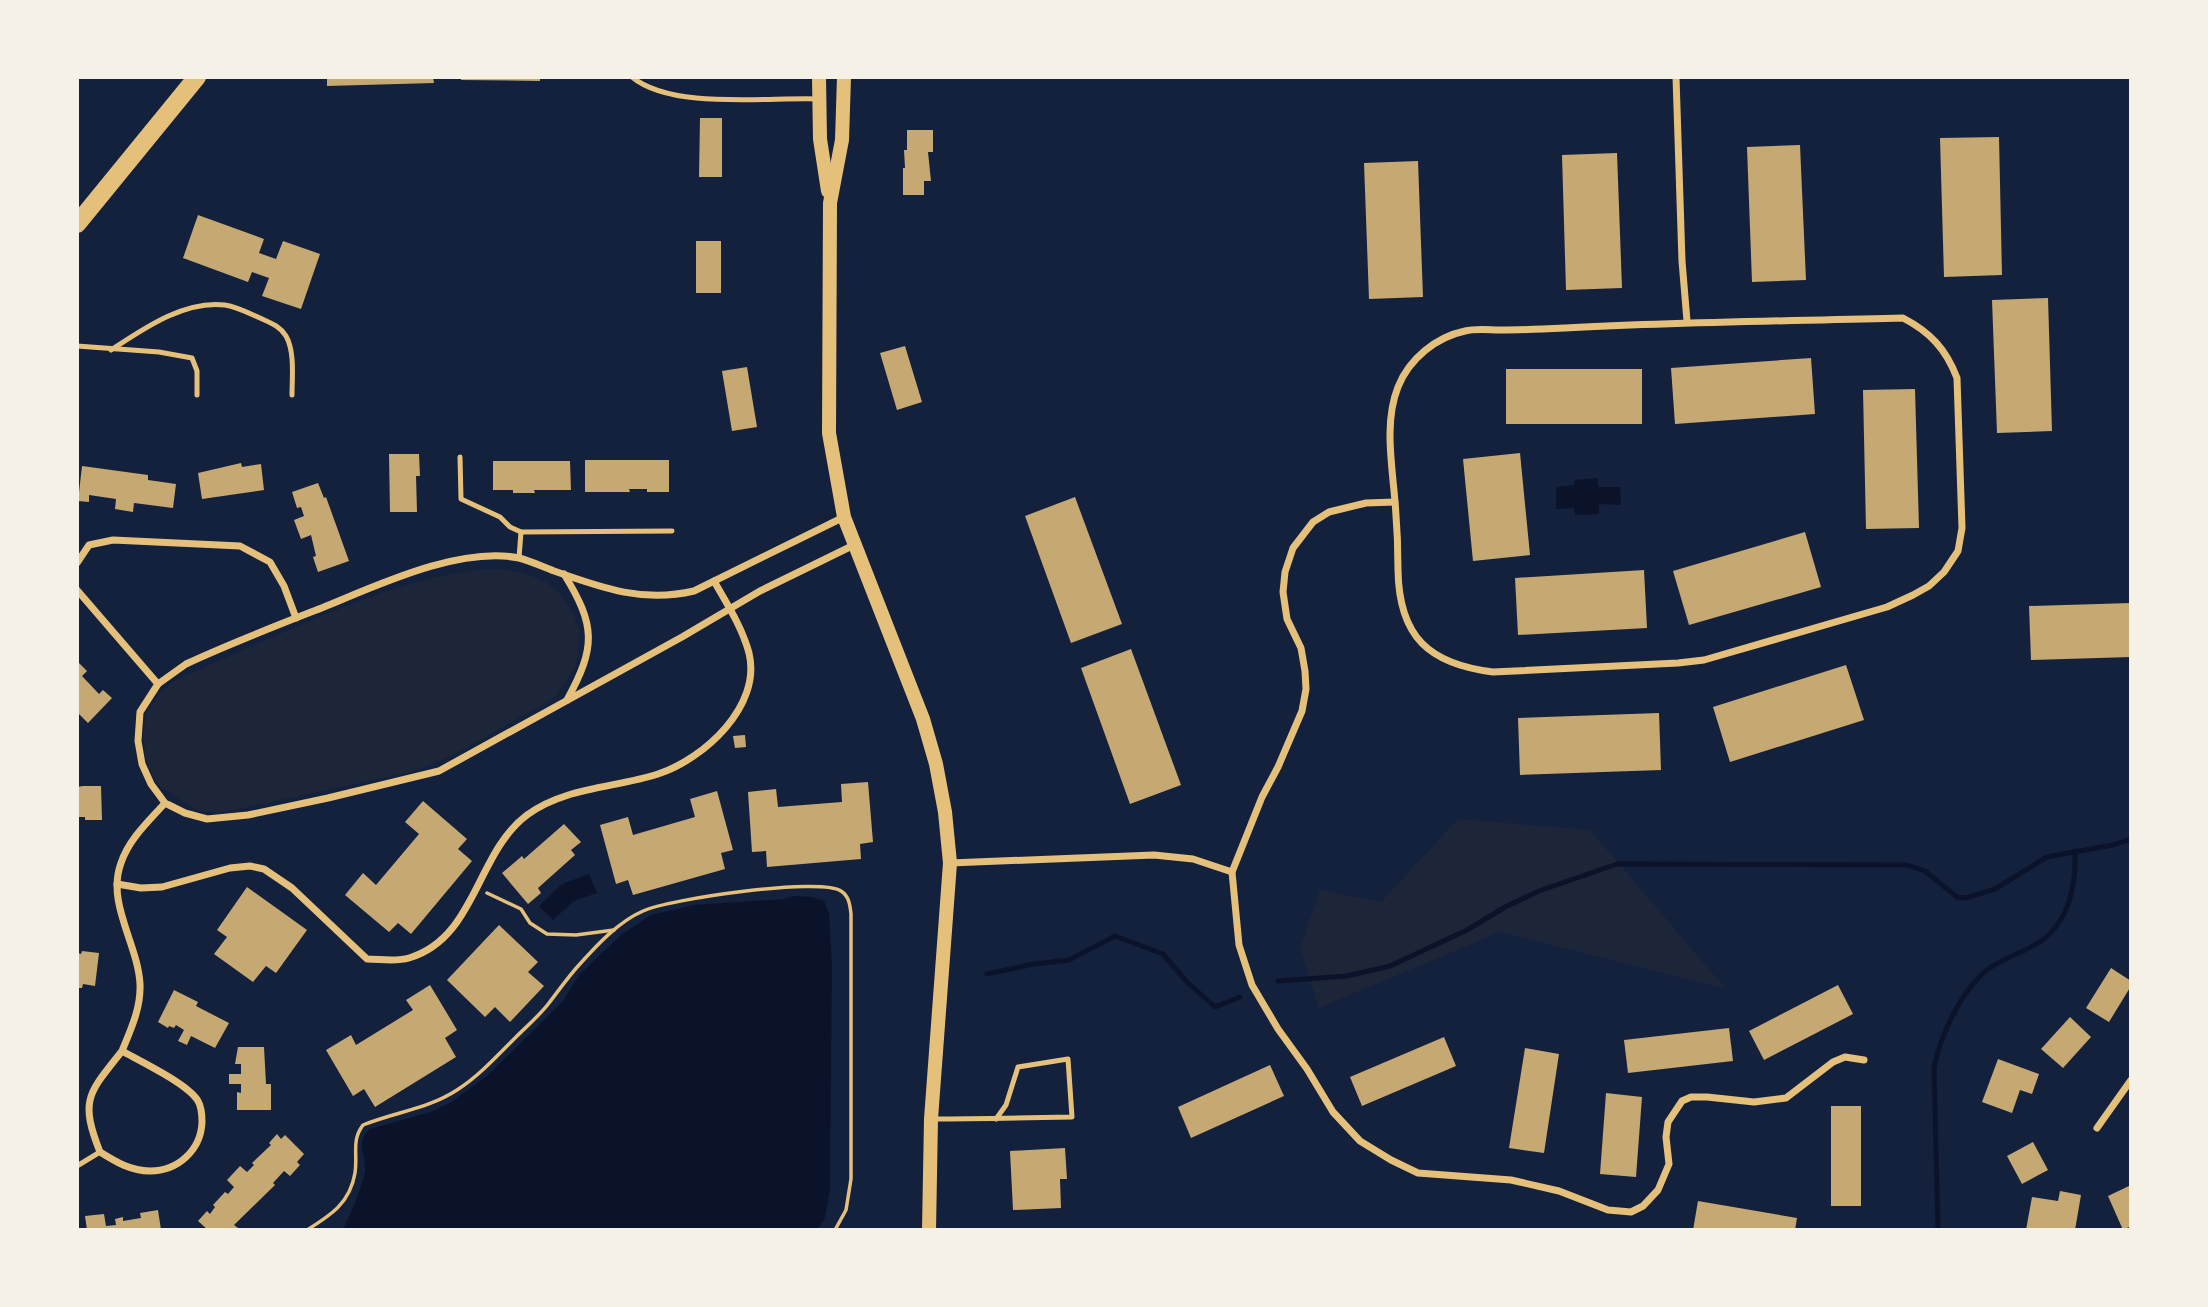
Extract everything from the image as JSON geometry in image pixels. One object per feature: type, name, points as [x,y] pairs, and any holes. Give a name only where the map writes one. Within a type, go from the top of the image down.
[{"type":"main road","points":[[77,224],[197,77]]},
{"type":"main road","points":[[820,77],[820,139],[831,203]]},
{"type":"main road","points":[[844,77],[842,140],[831,203],[829,433],[844,517],[923,719],[936,764],[945,812],[950,863],[931,1119],[929,1230]]},
{"type":"street","points":[[1676,77],[1682,261],[1687,321]]},
{"type":"street","points":[[1903,318],[1922,328],[1938,342],[1950,360],[1956,378],[1961,469],[1962,528],[1958,551],[1944,572],[1929,586],[1886,607],[1704,660],[1493,672],[1470,669],[1444,661],[1425,648],[1409,629],[1398,587],[1391,409],[1408,369],[1423,352],[1439,340],[1466,330],[1529,330],[1687,321],[1903,318]]},
{"type":"street","points":[[1395,502],[1366,503],[1329,512],[1313,522],[1293,548],[1285,572],[1283,592],[1287,619],[1301,648],[1305,671],[1306,689],[1302,711],[1279,767],[1262,797],[1232,872],[1239,945],[1252,985],[1333,1112],[1360,1141],[1419,1173],[1511,1180],[1559,1191],[1608,1210],[1631,1212],[1643,1206],[1658,1190],[1669,1164],[1665,1137],[1668,1122],[1682,1101],[1691,1097],[1754,1102],[1786,1098],[1833,1062],[1845,1057],[1864,1060]]},
{"type":"street","points":[[844,517],[694,591],[673,596],[650,597],[621,593],[519,558],[471,559],[413,572],[186,664],[158,684],[140,712],[138,741],[142,764],[151,785],[165,803],[207,819],[328,798],[439,771],[792,573],[855,545]]},
{"type":"street","points":[[77,563],[89,545],[113,540],[240,546],[270,562],[284,586],[296,618]]},
{"type":"street","points":[[564,574],[582,607],[589,636],[588,654],[583,670],[566,701]]},
{"type":"street","points":[[117,884],[141,888],[162,887],[229,868],[250,866],[264,869],[292,888],[367,959],[408,959],[440,941],[453,929],[463,915],[496,849],[514,826],[544,804],[584,790],[658,774],[694,756],[716,739],[733,720],[746,692],[751,667],[749,653],[730,609],[714,581]]},
{"type":"street","points":[[77,590],[158,684]]},
{"type":"street","points":[[122,1051],[171,1079],[198,1101],[202,1116],[201,1133],[195,1148],[177,1164],[163,1170],[147,1172],[129,1168],[100,1152],[89,1119],[89,1097],[92,1088],[122,1051],[135,1018],[140,985],[138,964],[118,899],[119,866],[129,844],[165,803]]},
{"type":"street","points":[[950,863],[1154,855],[1193,859],[1232,872]]},
{"type":"street","points":[[2097,1128],[2131,1080]]},
{"type":"lane","points":[[632,77],[651,90],[689,98],[819,99]]},
{"type":"lane","points":[[111,350],[168,317],[186,310],[224,305],[244,310],[280,328],[291,348],[292,395]]},
{"type":"lane","points":[[77,346],[159,352],[192,358],[197,371],[197,395]]},
{"type":"lane","points":[[460,457],[461,499],[500,517],[521,533],[672,531]]},
{"type":"lane","points":[[519,558],[521,533]]},
{"type":"lane","points":[[931,1119],[996,1119],[1072,1117],[1068,1059],[1018,1067],[1006,1105],[996,1119]]},
{"type":"lane","points":[[77,1166],[100,1152]]},
{"type":"path","points":[[307,1230],[336,1212],[349,1192],[355,1172],[354,1143],[363,1125],[433,1104],[459,1090],[548,1004],[595,947],[626,920],[644,910],[730,893],[824,887],[843,891],[851,914],[851,1179],[846,1210],[835,1230]]},
{"type":"path","points":[[475,888],[521,909],[530,923],[547,934],[576,935],[615,930]]},
{"type":"shaded area","points":[[1598,478],[1598,487],[1620,487],[1621,505],[1599,504],[1599,514],[1575,515],[1574,508],[1556,509],[1556,487],[1574,485],[1575,480]]},
{"type":"shaded area","points":[[496,569],[519,572],[545,581],[559,593],[573,612],[579,630],[575,668],[554,698],[451,756],[411,772],[219,813],[198,811],[158,785],[146,761],[143,734],[146,714],[158,696],[174,681],[375,595],[455,573]]},
{"type":"shaded area","points":[[1458,819],[1590,830],[1726,989],[1500,932],[1319,1008],[1300,949],[1320,890],[1381,902]]},
{"type":"shaded area","points":[[589,874],[597,893],[574,901],[553,920],[539,906],[562,884]]},
{"type":"shaded area","points":[[793,896],[824,901],[829,913],[832,966],[830,1188],[825,1218],[817,1230],[341,1230],[364,1177],[362,1143],[370,1129],[431,1112],[453,1101],[488,1075],[562,1002],[580,974],[621,935],[651,915],[694,905],[784,899]]},
{"type":"building","points":[[327,77],[433,77],[434,83],[327,86]]},
{"type":"building","points":[[461,77],[540,77],[540,81],[461,80]]},
{"type":"building","points":[[700,118],[722,118],[722,177],[699,177]]},
{"type":"building","points":[[907,130],[933,130],[933,152],[928,152],[931,181],[924,181],[924,195],[903,195]]},
{"type":"building","points":[[1999,137],[2002,275],[1944,277],[1940,138]]},
{"type":"building","points":[[1800,145],[1806,280],[1752,282],[1747,147]]},
{"type":"building","points":[[1617,153],[1622,288],[1566,290],[1562,155]]},
{"type":"building","points":[[1418,161],[1423,297],[1369,299],[1364,163]]},
{"type":"building","points":[[198,215],[264,239],[259,253],[276,259],[283,241],[320,254],[301,309],[262,296],[269,278],[252,272],[248,282],[183,258]]},
{"type":"building","points":[[696,241],[721,241],[721,293],[696,293]]},
{"type":"building","points":[[2048,298],[2052,431],[1997,433],[1992,300]]},
{"type":"building","points":[[905,346],[922,402],[897,410],[880,353]]},
{"type":"building","points":[[1811,358],[1815,414],[1675,424],[1671,368]]},
{"type":"building","points":[[747,367],[757,427],[732,431],[722,371]]},
{"type":"building","points":[[1506,369],[1642,369],[1642,424],[1506,424]]},
{"type":"building","points":[[1915,389],[1919,528],[1866,529],[1863,390]]},
{"type":"building","points":[[1520,453],[1530,555],[1473,561],[1463,459]]},
{"type":"building","points":[[389,454],[419,454],[420,476],[416,476],[417,512],[390,512]]},
{"type":"building","points":[[585,460],[669,460],[669,492],[629,489],[630,492],[585,492]]},
{"type":"building","points":[[493,461],[570,461],[571,490],[513,493],[513,490],[493,490]]},
{"type":"building","points":[[241,463],[242,467],[261,464],[264,490],[202,499],[198,473]]},
{"type":"building","points":[[82,466],[148,475],[148,480],[176,484],[173,508],[134,503],[133,512],[115,509],[116,499],[89,495],[89,502],[78,501]]},
{"type":"building","points":[[318,483],[324,498],[326,497],[349,561],[318,572],[313,557],[316,556],[311,535],[301,539],[294,520],[304,516],[301,507],[297,508],[292,492]]},
{"type":"building","points":[[1075,497],[1122,624],[1071,643],[1025,516]]},
{"type":"building","points":[[1805,532],[1821,587],[1689,625],[1673,571]]},
{"type":"building","points":[[1644,570],[1647,628],[1518,635],[1515,578]]},
{"type":"building","points":[[2131,603],[2131,657],[2031,660],[2029,606]]},
{"type":"building","points":[[1131,649],[1181,785],[1130,804],[1081,668]]},
{"type":"building","points":[[77,661],[87,671],[82,676],[99,694],[103,690],[112,698],[88,723],[77,712]]},
{"type":"building","points":[[1846,665],[1864,720],[1730,762],[1713,707]]},
{"type":"building","points":[[1659,713],[1661,770],[1520,775],[1518,718]]},
{"type":"building","points":[[745,735],[746,747],[735,748],[733,736]]},
{"type":"building","points":[[868,782],[873,842],[860,844],[861,859],[767,867],[766,851],[752,852],[748,792],[776,789],[778,807],[842,802],[841,784]]},
{"type":"building","points":[[101,786],[102,820],[77,817],[77,787]]},
{"type":"building","points":[[717,791],[733,850],[721,853],[725,869],[633,895],[628,880],[616,884],[600,825],[628,817],[633,835],[695,817],[690,799]]},
{"type":"building","points":[[423,801],[467,839],[458,849],[472,861],[411,934],[398,923],[389,932],[345,895],[363,873],[376,885],[419,834],[405,822]]},
{"type":"building","points":[[564,824],[581,842],[571,850],[575,855],[538,888],[541,893],[528,904],[502,873],[522,856],[524,859]]},
{"type":"building","points":[[247,887],[307,930],[276,973],[266,966],[253,982],[214,954],[227,937],[217,930]]},
{"type":"building","points":[[499,925],[538,962],[528,972],[544,986],[510,1022],[495,1007],[485,1017],[447,980]]},
{"type":"building","points":[[82,951],[99,953],[95,986],[83,984],[82,988],[77,988],[77,953],[81,954]]},
{"type":"building","points":[[2111,968],[2131,981],[2131,986],[2109,1022],[2086,1008]]},
{"type":"building","points":[[430,985],[457,1030],[445,1038],[456,1057],[375,1107],[364,1089],[353,1096],[326,1050],[351,1035],[356,1045],[413,1010],[406,1000]]},
{"type":"building","points":[[1838,985],[1853,1014],[1764,1060],[1749,1031]]},
{"type":"building","points":[[174,990],[198,1002],[196,1006],[229,1023],[215,1048],[191,1036],[187,1045],[178,1041],[184,1030],[176,1025],[174,1028],[168,1028],[158,1022]]},
{"type":"building","points":[[2070,1017],[2091,1037],[2063,1068],[2041,1049]]},
{"type":"building","points":[[1729,1028],[1733,1061],[1628,1073],[1624,1040]]},
{"type":"building","points":[[1444,1037],[1456,1066],[1362,1106],[1350,1077]]},
{"type":"building","points":[[238,1047],[264,1047],[266,1084],[271,1084],[271,1110],[237,1110],[237,1092],[241,1093],[241,1084],[229,1084],[229,1074],[241,1074],[241,1064],[235,1064]]},
{"type":"building","points":[[1525,1048],[1559,1054],[1544,1153],[1509,1148]]},
{"type":"building","points":[[1998,1059],[2039,1074],[2032,1094],[2020,1090],[2012,1113],[1982,1102]]},
{"type":"building","points":[[1270,1065],[1284,1096],[1191,1138],[1178,1107]]},
{"type":"building","points":[[1606,1093],[1642,1097],[1636,1177],[1600,1174]]},
{"type":"building","points":[[1831,1106],[1861,1106],[1861,1206],[1831,1206]]},
{"type":"building","points":[[277,1134],[281,1139],[285,1135],[304,1154],[297,1162],[300,1165],[290,1176],[284,1171],[273,1183],[275,1185],[234,1225],[238,1228],[236,1230],[208,1230],[198,1221],[207,1211],[210,1214],[215,1207],[213,1205],[234,1187],[227,1180],[240,1166],[247,1172],[254,1165],[252,1163],[271,1145],[269,1143]]},
{"type":"building","points":[[2033,1142],[2048,1170],[2022,1184],[2007,1156]]},
{"type":"building","points":[[1065,1148],[1067,1179],[1060,1179],[1061,1208],[1013,1210],[1010,1151]]},
{"type":"building","points":[[2131,1185],[2131,1226],[2123,1230],[2108,1196]]},
{"type":"building","points":[[2060,1191],[2081,1195],[2075,1230],[2026,1230],[2032,1197],[2058,1201]]},
{"type":"building","points":[[1698,1201],[1797,1218],[1795,1230],[1693,1230]]},
{"type":"building","points":[[158,1210],[161,1230],[87,1230],[85,1216],[104,1214],[106,1226],[116,1225],[115,1219],[123,1217],[123,1221],[141,1218],[140,1213]]},
{"type":"waterway","points":[[1278,981],[1347,976],[1390,966],[1467,930],[1505,907],[1539,891],[1617,864],[1907,865],[1925,871],[1957,897],[1966,898],[1995,889],[2047,857],[2131,839]]},
{"type":"waterway","points":[[1938,1230],[1934,1068],[1941,1042],[1960,1002],[1987,970],[2030,948],[2053,931],[2070,899],[2075,851]]},
{"type":"waterway","points":[[987,974],[1069,960],[1115,936],[1163,954],[1187,982],[1215,1007],[1240,997]]}]
